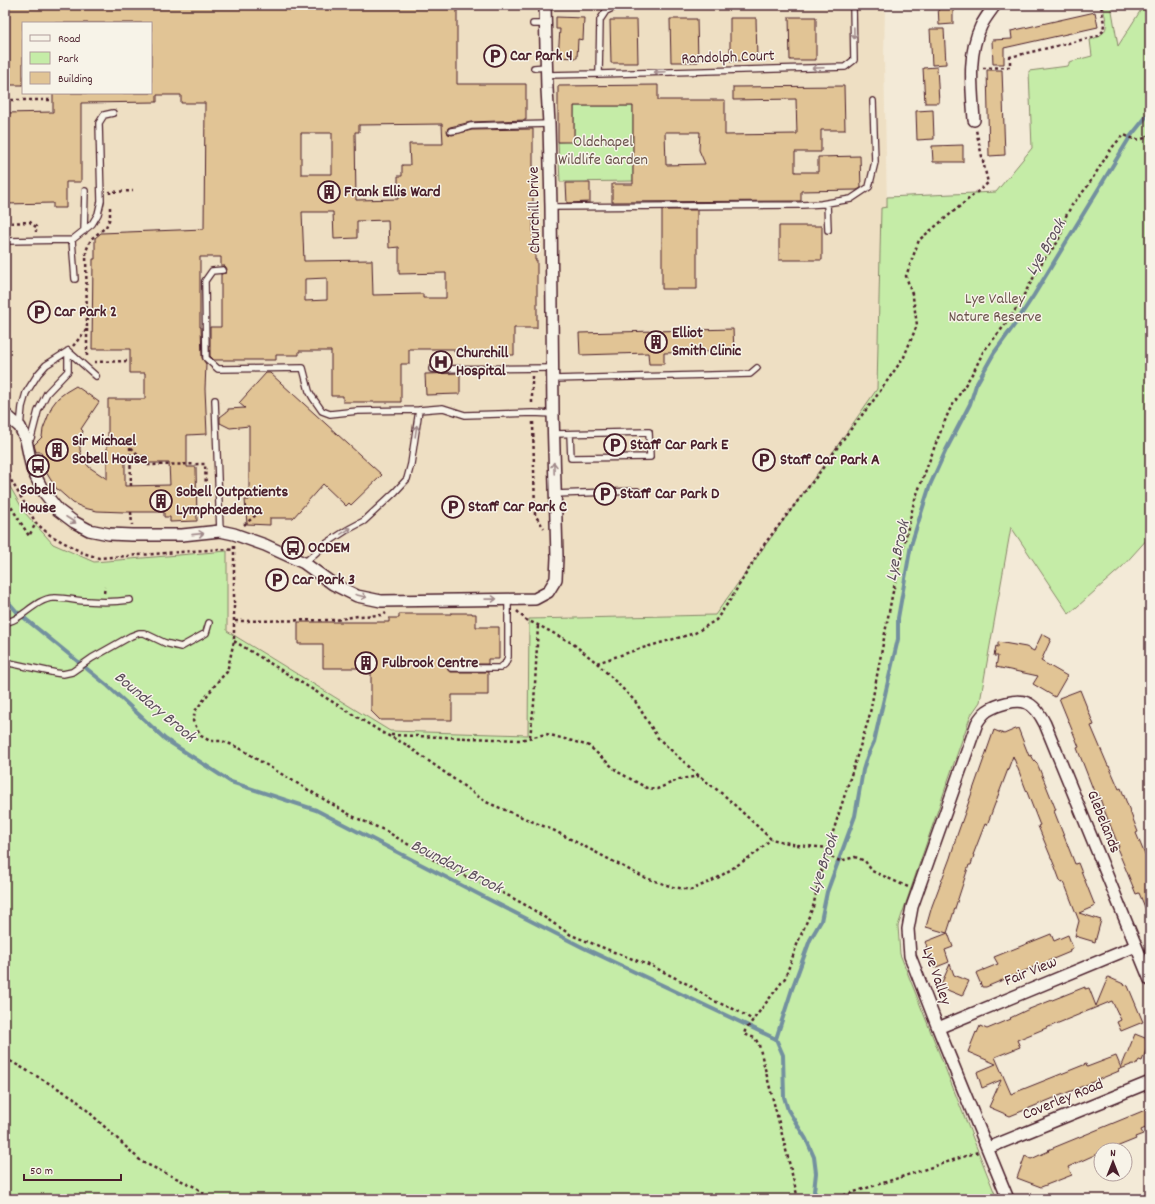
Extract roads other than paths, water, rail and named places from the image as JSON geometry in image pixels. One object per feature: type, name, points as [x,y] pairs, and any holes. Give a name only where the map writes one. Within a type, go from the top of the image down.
[{"type":"street","name":"Churchill Drive","points":[[20,426],[26,440],[32,469],[43,491],[58,510],[74,522],[90,530],[109,534],[132,536],[182,535],[220,531],[234,534],[265,545],[304,563],[333,584],[357,596],[381,601],[508,605],[536,599],[548,592],[556,579],[557,557],[553,434],[551,207],[545,5]]},
{"type":"street","points":[[974,120],[972,57],[974,44],[982,25],[995,5]]},
{"type":"street","points":[[5,414],[20,426]]},
{"type":"street","name":"Glebelands","points":[[1005,704],[1017,701],[1027,703],[1038,712],[1046,724],[1150,980]]},
{"type":"street","name":"Lye Valley","points":[[1005,704],[988,711],[977,723],[912,907],[908,929],[910,956],[1008,1199]]},
{"type":"street","name":"Fair View","points":[[938,1028],[1136,946]]},
{"type":"street","name":"Coverley Road","points":[[988,1148],[1150,1082]]},
{"type":"lane","points":[[599,74],[600,20],[606,11],[618,5]]},
{"type":"lane","name":"Randolph Court","points":[[534,68],[546,71],[599,74],[845,67],[854,60],[853,5]]},
{"type":"lane","points":[[533,24],[545,24]]},
{"type":"lane","points":[[551,207],[802,205],[851,199],[869,187],[875,162],[873,102]]},
{"type":"lane","points":[[5,241],[72,240],[92,224],[98,214],[101,201],[99,123],[104,115],[113,113]]},
{"type":"lane","points":[[451,131],[472,126],[549,124]]},
{"type":"lane","points":[[84,231],[85,191]]},
{"type":"lane","points":[[828,203],[828,230]]},
{"type":"lane","points":[[72,240],[75,279]]},
{"type":"lane","points":[[223,270],[212,271],[205,281],[206,358],[218,369],[303,368],[312,398],[322,411],[330,414],[358,411],[443,408],[465,415],[533,413],[553,414]]},
{"type":"lane","points":[[68,351],[96,376]]},
{"type":"lane","points":[[20,426],[22,407],[26,393],[38,374],[46,366],[68,351]]},
{"type":"lane","points":[[26,440],[30,438],[38,411],[47,393],[68,371],[68,351]]},
{"type":"lane","points":[[432,369],[539,368],[553,374],[750,374],[758,368]]},
{"type":"lane","points":[[215,400],[220,531]]},
{"type":"lane","points":[[304,563],[327,543],[364,521],[407,479],[412,464],[419,410]]},
{"type":"lane","points":[[553,434],[649,432],[650,457],[571,458],[570,434]]},
{"type":"lane","points":[[555,494],[637,491]]},
{"type":"lane","points":[[7,622],[22,615],[34,605],[53,598],[87,602],[117,602],[130,600]]},
{"type":"lane","points":[[451,668],[500,668],[505,664],[508,657],[508,605]]},
{"type":"lane","points":[[5,662],[63,674],[74,671],[88,660],[139,633],[144,633],[165,643],[181,647],[206,633],[209,623]]},
{"type":"waterway","name":"Lye Brook","points":[[776,1039],[810,940],[821,921],[827,892],[855,816],[863,770],[874,742],[898,639],[898,618],[911,545],[930,485],[970,404],[976,385],[994,353],[1034,295],[1130,137],[1150,112]]},
{"type":"waterway","name":"Boundary Brook","points":[[5,598],[17,612],[108,686],[165,739],[231,782],[316,810],[584,948],[776,1039],[783,1055],[784,1097],[788,1110],[806,1139],[814,1157],[816,1173],[814,1191],[818,1199]]},
{"type":"place","name":"Car Park 4","points":[[495,56]]},
{"type":"place","name":"Frank Ellis Ward","points":[[329,192]]},
{"type":"place","name":"Car Park 2","points":[[39,312]]},
{"type":"place","name":"Elliot Smith Clinic","points":[[656,342]]},
{"type":"place","name":"Churchill Hospital","points":[[441,362]]},
{"type":"place","name":"Staff Car Park E","points":[[615,445]]},
{"type":"place","name":"Sir Michael Sobell House","points":[[57,450]]},
{"type":"place","name":"Staff Car Park A","points":[[764,460]]},
{"type":"place","name":"Sobell House","points":[[38,466]]},
{"type":"place","name":"Staff Car Park D","points":[[605,494]]},
{"type":"place","name":"Sobell Outpatients Lymphoedema","points":[[161,501]]},
{"type":"place","name":"Staff Car Park C","points":[[453,507]]},
{"type":"place","name":"OCDEM","points":[[293,548]]},
{"type":"place","name":"Car Park 3","points":[[277,580]]},
{"type":"place","name":"Fulbrook Centre","points":[[366,663]]},
{"type":"park label","name":"Oldchapel Wildlife Garden","points":[[603,151]]},
{"type":"park label","name":"Lye Valley Nature Reserve","points":[[995,308]]}]
